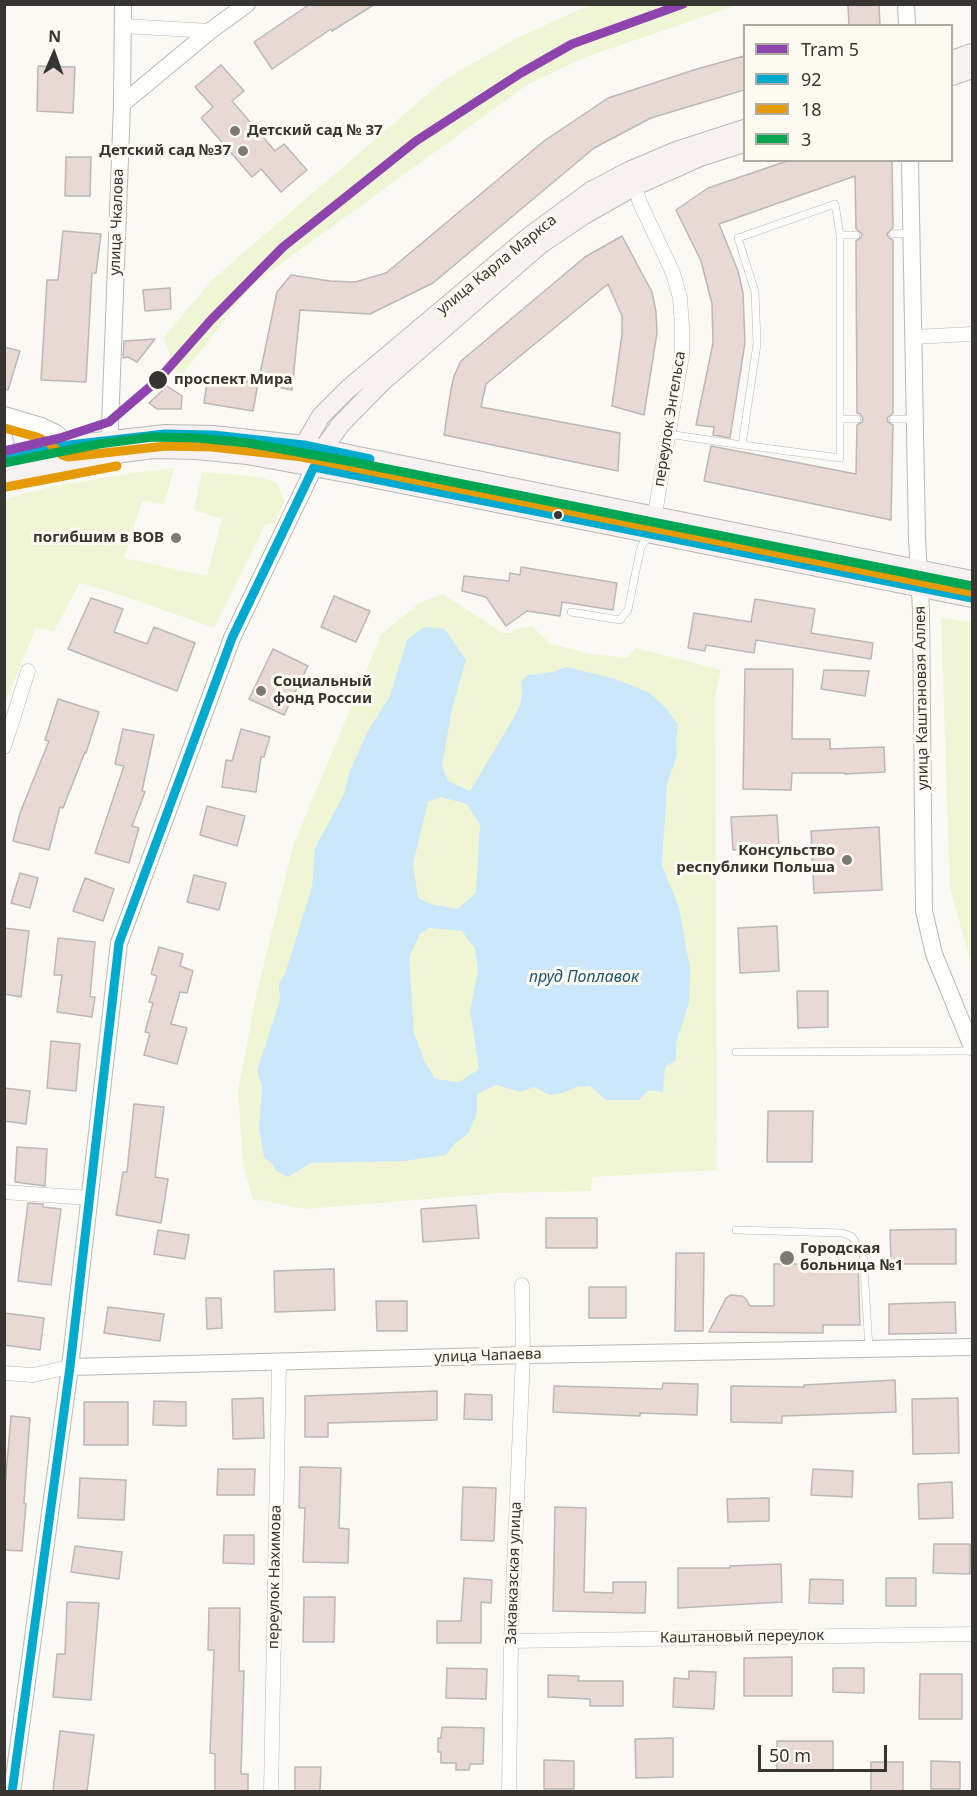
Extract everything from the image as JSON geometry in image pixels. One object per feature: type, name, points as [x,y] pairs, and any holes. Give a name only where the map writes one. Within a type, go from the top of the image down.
[{"type":"main road","points":[[953,59],[972,53]]},
{"type":"main road","points":[[953,75],[972,69]]},
{"type":"main road","name":"улица Карла Маркса","points":[[323,449],[340,424],[381,383],[541,244],[632,178],[676,151],[743,129]]},
{"type":"main road","name":"улица Карла Маркса","points":[[307,466],[304,445],[321,416],[466,289],[582,197],[632,178],[743,143]]},
{"type":"main road","points":[[6,465],[109,447],[165,434],[213,435],[304,445],[972,598]]},
{"type":"main road","points":[[6,465],[69,445],[197,450],[247,455],[972,579]]},
{"type":"street","name":"улица Чкалова","points":[[109,447],[122,104],[123,4]]},
{"type":"street","points":[[122,104],[210,31],[247,4]]},
{"type":"street","points":[[906,4],[907,24]]},
{"type":"street","points":[[123,26],[210,31]]},
{"type":"street","name":"улица Каштановая Аллея","points":[[910,162],[920,587],[924,911],[934,954],[972,1049]]},
{"type":"street","name":"переулок Энгельса","points":[[632,178],[640,203],[673,273],[680,298],[682,326],[682,355],[653,524]]},
{"type":"street","points":[[914,337],[972,334]]},
{"type":"street","points":[[4,415],[41,426],[56,433],[69,445]]},
{"type":"street","points":[[4,436],[6,465]]},
{"type":"street","points":[[12,1791],[70,1367],[119,943],[232,638],[307,466],[323,449]]},
{"type":"street","points":[[4,747],[28,671]]},
{"type":"street","points":[[4,1192],[89,1198]]},
{"type":"street","name":"Закавказская улица","points":[[509,1791],[511,1641],[523,1355],[522,1285]]},
{"type":"street","name":"улица Чапаева","points":[[4,1372],[33,1375],[70,1367],[523,1355],[972,1347]]},
{"type":"street","name":"переулок Нахимова","points":[[271,1791],[279,1362]]},
{"type":"street","name":"Каштановый переулок","points":[[511,1641],[972,1634]]},
{"type":"lane","points":[[668,434],[742,445],[840,458],[840,235],[835,204],[738,237],[755,292],[758,344],[742,445]]},
{"type":"lane","points":[[893,234],[911,233]]},
{"type":"lane","points":[[840,235],[856,235]]},
{"type":"lane","points":[[840,419],[857,419]]},
{"type":"lane","points":[[893,419],[915,419]]},
{"type":"lane","points":[[571,612],[620,620],[628,610],[642,545],[653,524]]},
{"type":"lane","points":[[736,1052],[972,1049]]},
{"type":"lane","points":[[736,1230],[842,1233],[851,1236],[863,1252],[869,1349]]},
{"type":"green space","points":[[595,4],[738,5],[583,58],[527,85],[252,285],[178,380],[164,337],[213,279],[444,80],[515,39]]},
{"type":"green space","points":[[174,468],[164,504],[142,501],[124,558],[207,576],[222,519],[194,510],[202,472],[263,478],[277,483],[285,501],[275,523],[265,525],[214,628],[80,583],[54,631],[36,628],[5,703],[5,499],[49,487]]},
{"type":"green space","name":"пруд Поплавок","points":[[443,594],[502,633],[511,633],[516,629],[532,626],[551,644],[591,654],[628,658],[636,648],[721,670],[715,697],[717,1170],[592,1177],[591,1191],[501,1193],[306,1209],[253,1199],[243,1164],[238,1090],[257,992],[293,846],[381,635],[419,603]]},
{"type":"green space","points":[[941,617],[972,623],[972,966],[950,889]]},
{"type":"water","name":"пруд Поплавок","points":[[424,627],[445,629],[466,660],[452,709],[442,766],[448,781],[470,791],[520,705],[521,682],[528,675],[553,672],[566,667],[612,678],[648,692],[665,707],[678,725],[677,756],[667,784],[662,865],[679,908],[690,968],[689,1003],[676,1043],[676,1060],[665,1067],[663,1092],[649,1090],[639,1100],[606,1100],[590,1086],[576,1087],[563,1093],[550,1095],[534,1087],[520,1092],[496,1085],[477,1094],[477,1113],[468,1134],[455,1143],[446,1155],[404,1161],[311,1163],[288,1177],[276,1171],[264,1157],[259,1129],[262,1087],[257,1071],[280,1000],[279,983],[285,974],[312,887],[315,848],[344,794],[349,773],[368,731],[390,696],[407,640]],"holes":[[[441,797],[467,804],[480,825],[476,893],[458,909],[431,904],[418,898],[413,864],[428,802]],[[429,928],[462,931],[475,949],[478,971],[470,1011],[479,1069],[459,1082],[435,1079],[424,1060],[414,1033],[409,957],[420,934]]]},
{"type":"building","points":[[310,4],[375,4],[332,31],[331,29],[272,69],[254,42]]},
{"type":"building","points":[[848,4],[879,4],[880,24],[849,24]]},
{"type":"building","points":[[743,56],[743,90],[651,118],[594,148],[433,283],[370,314],[300,310],[292,390],[258,383],[277,292],[291,275],[355,282],[386,273],[544,141],[608,98]]},
{"type":"building","name":"Детский сад № 37","points":[[221,65],[244,91],[232,101],[275,151],[284,144],[307,170],[281,192],[261,169],[252,177],[201,118],[213,107],[195,87]]},
{"type":"building","points":[[38,66],[75,67],[73,113],[37,111]]},
{"type":"building","points":[[66,157],[91,157],[90,196],[65,196]]},
{"type":"building","points":[[784,162],[892,162],[893,228],[887,234],[893,240],[893,413],[887,418],[888,422],[893,425],[891,520],[704,481],[711,446],[856,474],[857,425],[862,422],[863,418],[857,413],[856,241],[861,238],[862,234],[856,229],[855,176],[719,224],[738,271],[743,293],[745,343],[730,438],[713,435],[714,427],[696,425],[713,343],[712,304],[701,261],[676,210],[708,188]]},
{"type":"building","points":[[63,231],[101,234],[96,273],[92,273],[86,382],[41,380],[47,280],[58,280]]},
{"type":"building","points":[[622,236],[652,292],[656,312],[657,333],[644,415],[612,406],[622,334],[622,316],[608,284],[486,384],[481,407],[620,433],[618,471],[444,435],[451,389],[461,361],[585,257]]},
{"type":"building","points":[[170,288],[171,309],[145,311],[143,290]]},
{"type":"building","points":[[155,339],[137,362],[128,357],[123,358],[124,341]]},
{"type":"building","points":[[4,347],[20,351],[8,390],[4,390]]},
{"type":"building","points":[[208,375],[258,383],[253,411],[204,403]]},
{"type":"building","points":[[167,386],[182,396],[181,409],[157,409],[149,403]]},
{"type":"building","points":[[521,567],[617,583],[613,610],[562,602],[560,616],[527,611],[506,626],[486,597],[462,591],[464,576],[509,581],[510,573],[520,575]]},
{"type":"building","points":[[334,596],[370,611],[356,642],[321,627]]},
{"type":"building","points":[[91,598],[123,609],[114,632],[147,644],[154,627],[195,643],[177,691],[68,649]]},
{"type":"building","points":[[755,599],[815,609],[811,633],[873,643],[871,659],[756,640],[754,653],[706,645],[705,651],[688,648],[694,613],[751,622]]},
{"type":"building","points":[[273,649],[308,666],[284,715],[249,699]]},
{"type":"building","points":[[745,669],[793,669],[792,739],[830,739],[830,749],[884,747],[885,772],[792,773],[791,790],[743,789]]},
{"type":"building","points":[[824,670],[869,671],[865,696],[821,689]]},
{"type":"building","points":[[58,699],[99,712],[86,753],[63,808],[60,807],[49,850],[13,841],[20,813],[49,741],[45,740]]},
{"type":"building","points":[[123,729],[154,735],[142,791],[145,792],[132,826],[139,828],[129,863],[95,853],[124,766],[115,764]]},
{"type":"building","points":[[241,729],[270,737],[264,757],[261,757],[256,792],[222,787],[226,760],[232,761]]},
{"type":"building","points":[[207,806],[245,816],[237,846],[200,835]]},
{"type":"building","points":[[777,815],[779,847],[733,850],[731,817]]},
{"type":"building","name":"Консульство республики Польша","points":[[879,827],[882,890],[814,893],[811,831]]},
{"type":"building","points":[[20,873],[38,878],[30,908],[11,903]]},
{"type":"building","points":[[194,875],[226,883],[219,910],[187,902]]},
{"type":"building","points":[[85,878],[114,889],[103,921],[73,911]]},
{"type":"building","points":[[777,926],[779,971],[740,973],[738,928]]},
{"type":"building","points":[[4,928],[29,931],[21,997],[4,994]]},
{"type":"building","points":[[58,938],[95,942],[90,997],[95,997],[92,1017],[57,1012],[62,975],[54,975]]},
{"type":"building","points":[[159,947],[183,954],[180,966],[193,971],[187,993],[180,992],[171,1024],[187,1028],[177,1064],[144,1055],[150,1033],[145,1032],[153,1003],[149,1002],[157,976],[151,974]]},
{"type":"building","points":[[797,991],[828,991],[828,1027],[798,1028]]},
{"type":"building","points":[[51,1041],[80,1044],[76,1091],[47,1088]]},
{"type":"building","points":[[4,1088],[30,1091],[26,1124],[4,1121]]},
{"type":"building","points":[[134,1104],[164,1107],[155,1177],[168,1179],[161,1223],[116,1215],[123,1172],[127,1172]]},
{"type":"building","points":[[768,1111],[813,1111],[812,1162],[767,1162]]},
{"type":"building","points":[[17,1147],[47,1149],[45,1186],[15,1182]]},
{"type":"building","points":[[28,1203],[61,1209],[51,1285],[18,1281]]},
{"type":"building","points":[[476,1205],[479,1238],[423,1242],[421,1209]]},
{"type":"building","points":[[546,1218],[597,1218],[597,1248],[546,1248]]},
{"type":"building","points":[[956,1229],[956,1264],[891,1264],[890,1230]]},
{"type":"building","points":[[158,1230],[189,1235],[185,1259],[154,1254]]},
{"type":"building","points":[[676,1253],[704,1253],[703,1331],[675,1331]]},
{"type":"building","points":[[774,1264],[858,1264],[860,1325],[823,1325],[823,1333],[709,1332],[726,1298],[731,1295],[742,1296],[750,1306],[774,1306]]},
{"type":"building","points":[[334,1269],[335,1310],[275,1312],[274,1271]]},
{"type":"building","points":[[589,1287],[626,1287],[626,1318],[589,1318]]},
{"type":"building","points":[[206,1298],[221,1298],[222,1328],[207,1329]]},
{"type":"building","points":[[376,1301],[407,1301],[407,1331],[377,1331]]},
{"type":"building","points":[[955,1302],[956,1333],[889,1334],[889,1304]]},
{"type":"building","points":[[108,1307],[164,1314],[160,1341],[104,1333]]},
{"type":"building","points":[[4,1313],[44,1318],[40,1350],[4,1345]]},
{"type":"building","points":[[895,1380],[896,1412],[782,1416],[782,1423],[731,1422],[731,1386],[804,1387],[804,1385]]},
{"type":"building","points":[[663,1383],[698,1384],[697,1415],[640,1413],[640,1416],[553,1412],[554,1386],[662,1389]]},
{"type":"building","points":[[437,1391],[437,1420],[328,1423],[328,1437],[305,1437],[305,1396]]},
{"type":"building","points":[[465,1394],[492,1395],[492,1420],[464,1419]]},
{"type":"building","points":[[263,1398],[264,1438],[233,1439],[232,1399]]},
{"type":"building","points":[[958,1398],[959,1453],[913,1454],[912,1399]]},
{"type":"building","points":[[154,1401],[186,1402],[186,1426],[153,1425]]},
{"type":"building","points":[[84,1402],[128,1402],[128,1445],[84,1445]]},
{"type":"building","points":[[11,1416],[30,1418],[22,1551],[4,1550],[4,1498]]},
{"type":"building","points":[[300,1467],[341,1468],[339,1528],[349,1529],[348,1563],[303,1562],[305,1508],[299,1508]]},
{"type":"building","points":[[218,1469],[255,1469],[254,1495],[217,1495]]},
{"type":"building","points":[[813,1469],[853,1471],[852,1497],[811,1495]]},
{"type":"building","points":[[80,1478],[126,1480],[124,1520],[78,1518]]},
{"type":"building","points":[[952,1482],[953,1518],[919,1519],[918,1484]]},
{"type":"building","points":[[463,1487],[496,1488],[494,1541],[461,1540]]},
{"type":"building","points":[[769,1498],[769,1521],[728,1522],[727,1499]]},
{"type":"building","points":[[555,1507],[586,1508],[584,1592],[613,1593],[613,1582],[646,1582],[645,1613],[553,1611]]},
{"type":"building","points":[[224,1535],[254,1535],[254,1564],[223,1563]]},
{"type":"building","points":[[934,1544],[970,1544],[970,1574],[933,1573]]},
{"type":"building","points":[[75,1546],[122,1552],[119,1579],[71,1572]]},
{"type":"building","points":[[781,1564],[782,1602],[678,1608],[678,1568],[730,1568],[730,1566]]},
{"type":"building","points":[[464,1578],[492,1580],[491,1603],[481,1602],[481,1643],[437,1643],[437,1621],[461,1621]]},
{"type":"building","points":[[886,1578],[916,1578],[916,1606],[886,1606]]},
{"type":"building","points":[[810,1579],[843,1580],[843,1604],[809,1603]]},
{"type":"building","points":[[304,1597],[335,1597],[334,1642],[303,1642]]},
{"type":"building","points":[[67,1602],[99,1603],[91,1700],[53,1697],[57,1654],[65,1654]]},
{"type":"building","points":[[209,1608],[240,1608],[239,1671],[244,1671],[241,1774],[248,1774],[248,1791],[215,1791],[215,1754],[210,1753],[214,1650],[208,1650]]},
{"type":"building","points":[[792,1657],[792,1696],[744,1696],[744,1658]]},
{"type":"building","points":[[447,1668],[487,1669],[486,1699],[446,1698]]},
{"type":"building","points":[[833,1668],[864,1668],[864,1693],[833,1692]]},
{"type":"building","points":[[689,1671],[716,1672],[714,1709],[673,1707],[674,1678],[689,1679]]},
{"type":"building","points":[[920,1674],[962,1674],[962,1719],[919,1719]]},
{"type":"building","points":[[548,1675],[579,1676],[578,1681],[623,1681],[623,1706],[590,1706],[590,1699],[548,1697]]},
{"type":"building","points":[[442,1727],[484,1728],[483,1764],[470,1764],[469,1770],[456,1770],[456,1763],[441,1763],[438,1738],[441,1738]]},
{"type":"building","points":[[60,1731],[94,1735],[87,1791],[53,1791]]},
{"type":"building","points":[[673,1738],[673,1777],[636,1778],[635,1739]]},
{"type":"building","points":[[777,1741],[833,1741],[833,1770],[777,1770]]},
{"type":"building","points":[[544,1760],[574,1761],[574,1789],[544,1789]]},
{"type":"building","points":[[931,1761],[960,1762],[960,1789],[931,1789]]},
{"type":"building","points":[[871,1762],[903,1762],[903,1791],[871,1791]]},
{"type":"building","points":[[295,1767],[321,1767],[320,1791],[295,1791]]},
{"type":"tram line","name":"5","points":[[4,451],[60,438],[109,422],[158,380],[211,320],[283,247],[416,141],[521,73],[572,44],[683,4]]},
{"type":"transit line","name":"18","points":[[4,428],[37,437],[68,457],[166,446],[212,447],[302,457],[970,592]]},
{"type":"transit line","name":"92","points":[[4,460],[69,445],[165,434],[213,435],[304,445],[370,459]]},
{"type":"transit line","name":"3","points":[[4,463],[99,444],[152,437],[198,438],[248,443],[972,586]]},
{"type":"transit line","name":"18","points":[[6,487],[117,466]]},
{"type":"transit line","name":"92","points":[[12,1792],[70,1367],[119,943],[232,638],[314,467],[972,598]]},
{"type":"place","name":"Детский сад № 37","points":[[235,131]]},
{"type":"place","name":"Детский сад №37","points":[[243,151]]},
{"type":"place","name":"проспект Мира","points":[[158,380]]},
{"type":"place","name":"погибшим в ВОВ","points":[[176,538]]},
{"type":"place","name":"Социальный фонд России","points":[[261,691]]},
{"type":"place","name":"Консульство республики Польша","points":[[847,860]]},
{"type":"place","name":"Городская больница №1","points":[[787,1258]]}]
